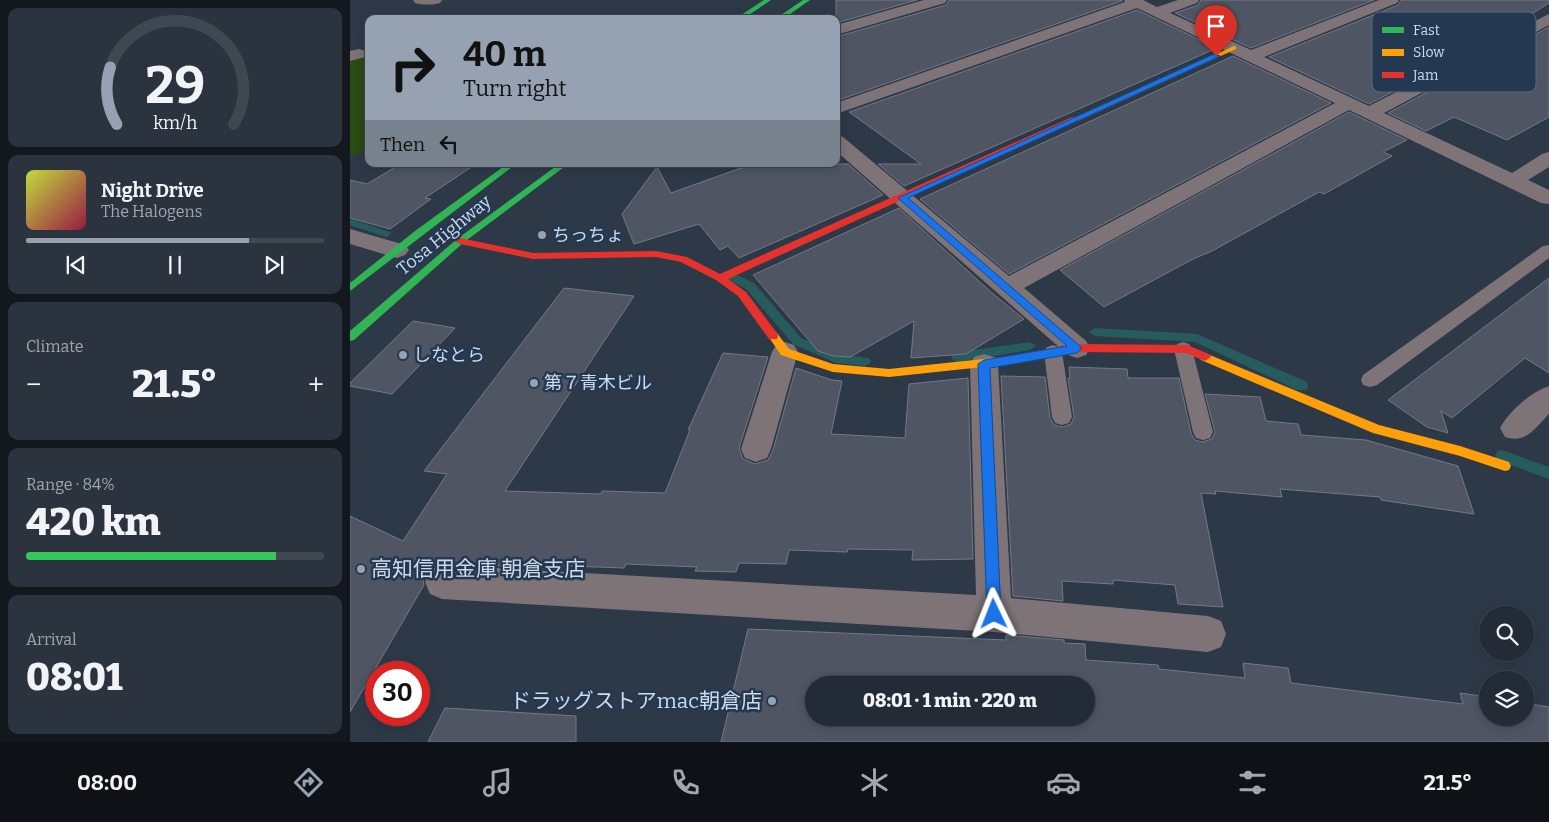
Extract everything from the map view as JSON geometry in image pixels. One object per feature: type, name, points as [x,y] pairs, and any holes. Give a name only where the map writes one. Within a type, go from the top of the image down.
[{"type":"main road","points":[[744,15],[768,0]]},
{"type":"main road","points":[[784,15],[806,0]]},
{"type":"main road","points":[[720,278],[1234,48]]},
{"type":"main road","name":"Tosa Highway","points":[[350,288],[397,250],[508,167]]},
{"type":"main road","name":"Tosa Highway","points":[[350,337],[460,241],[560,167]]},
{"type":"main road","points":[[460,241],[533,256],[656,254],[684,259],[720,278],[742,294],[785,352],[833,368],[889,373],[984,364],[1077,348],[1188,349],[1378,429],[1460,451],[1505,466]]},
{"type":"street","points":[[420,0],[435,0]]},
{"type":"street","points":[[840,29],[940,0]]},
{"type":"street","points":[[1157,12],[1192,0]]},
{"type":"street","points":[[1251,56],[1392,0]]},
{"type":"street","points":[[840,108],[1134,2],[1549,198]]},
{"type":"street","points":[[1536,25],[1549,18]]},
{"type":"street","points":[[1369,113],[1409,92]]},
{"type":"street","points":[[1007,287],[1349,103]]},
{"type":"street","points":[[840,144],[1077,348]]},
{"type":"street","points":[[1513,181],[1549,158]]},
{"type":"street","points":[[350,236],[397,250]]},
{"type":"street","points":[[756,449],[785,352]]},
{"type":"street","points":[[984,364],[994,614]]},
{"type":"street","points":[[1515,428],[1549,397]]},
{"type":"street","points":[[442,582],[994,614],[1208,634]]},
{"type":"lane","points":[[1370,380],[1549,250]]},
{"type":"lane","points":[[1183,349],[1203,432]]},
{"type":"lane","points":[[1053,352],[1062,417]]},
{"type":"green space","points":[[365,55],[365,151],[350,156],[350,59]]},
{"type":"building","points":[[836,0],[917,0],[840,22],[840,15],[836,15]]},
{"type":"building","points":[[949,0],[1122,0],[840,100],[840,36],[946,5]]},
{"type":"building","points":[[1201,0],[1374,0],[1251,48],[1175,13],[1198,5]]},
{"type":"building","points":[[1401,0],[1549,0],[1549,3],[1535,12],[1381,12],[1398,5]]},
{"type":"building","points":[[1137,10],[1217,48],[904,186],[878,164],[921,164],[849,112]]},
{"type":"building","points":[[1372,15],[1372,92],[1392,92],[1369,104],[1269,57]]},
{"type":"building","points":[[1549,27],[1549,117],[1507,140],[1454,117],[1426,131],[1388,113],[1427,92],[1536,92],[1536,34]]},
{"type":"building","points":[[1233,56],[1331,103],[1009,274],[920,199]]},
{"type":"building","points":[[1349,112],[1407,140],[1383,152],[1392,156],[1324,194],[1319,192],[1212,251],[1191,260],[1104,307],[1060,270]]},
{"type":"building","points":[[840,164],[848,164],[883,195],[739,258],[728,246],[720,250],[699,224],[634,244],[622,214],[657,167],[671,193],[744,167],[840,167]]},
{"type":"building","points":[[395,167],[472,167],[425,198],[431,199],[390,229],[350,218],[350,180],[367,184]]},
{"type":"building","points":[[899,208],[991,292],[1024,319],[966,354],[911,358],[914,321],[850,357],[833,356],[818,351],[753,275]]},
{"type":"building","points":[[1549,278],[1549,373],[1525,358],[1452,418],[1441,411],[1448,433],[1427,427],[1388,400]]},
{"type":"building","points":[[564,288],[634,296],[505,491],[601,494],[602,491],[665,493],[690,430],[688,430],[723,353],[768,357],[739,448],[743,459],[755,464],[768,460],[773,450],[796,368],[832,380],[842,381],[831,434],[905,438],[909,384],[968,378],[973,559],[912,560],[913,550],[848,549],[847,552],[789,550],[786,564],[739,563],[736,572],[695,571],[697,567],[626,564],[624,568],[545,565],[544,568],[441,563],[428,569],[423,581],[424,585],[380,661],[365,661],[365,686],[350,712],[350,516],[403,541],[447,474],[424,471]]},
{"type":"building","name":"しなとら","points":[[413,321],[455,328],[392,394],[350,386],[350,383]]},
{"type":"building","points":[[1069,367],[1127,369],[1128,378],[1179,378],[1191,433],[1195,440],[1202,442],[1212,439],[1215,432],[1205,394],[1260,397],[1266,421],[1298,424],[1301,435],[1366,440],[1458,466],[1474,514],[1381,500],[1380,497],[1280,489],[1282,497],[1215,491],[1216,494],[1201,493],[1223,607],[1178,604],[1175,585],[1113,580],[1113,584],[1062,581],[1063,601],[1013,596],[1001,376],[1045,377],[1050,418],[1054,425],[1063,427],[1071,424],[1074,417],[1068,378],[1070,378]]},
{"type":"building","points":[[748,629],[1006,640],[1006,635],[1064,640],[1064,643],[1085,644],[1086,660],[1158,665],[1159,669],[1245,678],[1243,663],[1288,668],[1291,683],[1463,704],[1460,693],[1479,696],[1479,726],[1534,726],[1534,704],[1549,707],[1549,742],[721,742]]},
{"type":"building","points":[[445,708],[576,716],[576,742],[428,742]]},
{"type":"waterway","points":[[350,222],[386,234]]},
{"type":"waterway","points":[[729,275],[750,286],[797,341],[836,358],[865,361]]},
{"type":"waterway","points":[[1095,332],[1197,338],[1302,386]]},
{"type":"waterway","points":[[957,357],[1030,346]]},
{"type":"waterway","points":[[1502,456],[1549,473]]},
{"type":"traffic: fast","points":[[744,15],[768,0]]},
{"type":"traffic: fast","points":[[784,15],[807,0]]},
{"type":"traffic: fast","points":[[350,288],[418,233],[508,167]]},
{"type":"traffic: fast","points":[[350,337],[460,241],[560,167]]},
{"type":"traffic: slow","points":[[1075,119],[1234,48]]},
{"type":"traffic: slow","points":[[773,336],[785,352],[833,368],[889,373],[1002,361]]},
{"type":"traffic: slow","points":[[1205,357],[1377,429],[1460,451],[1505,466]]},
{"type":"traffic: jam","points":[[720,278],[1075,119]]},
{"type":"traffic: jam","points":[[460,241],[533,256],[656,254],[684,259],[720,278],[742,294],[773,336]]},
{"type":"traffic: jam","points":[[1002,361],[1077,348],[1187,349],[1205,357]]},
{"type":"place","name":"ちっちょ","points":[[542,235]]},
{"type":"place","name":"しなとら","points":[[403,355]]},
{"type":"place","name":"第７青木ビル","points":[[534,383]]},
{"type":"place","name":"高知信用金庫 朝倉支店","points":[[361,569]]},
{"type":"place","name":"ドラッグストアmac朝倉店","points":[[772,701]]},
{"type":"route","points":[[994,614],[984,364],[1077,348],[902,198],[1216,56]]}]
